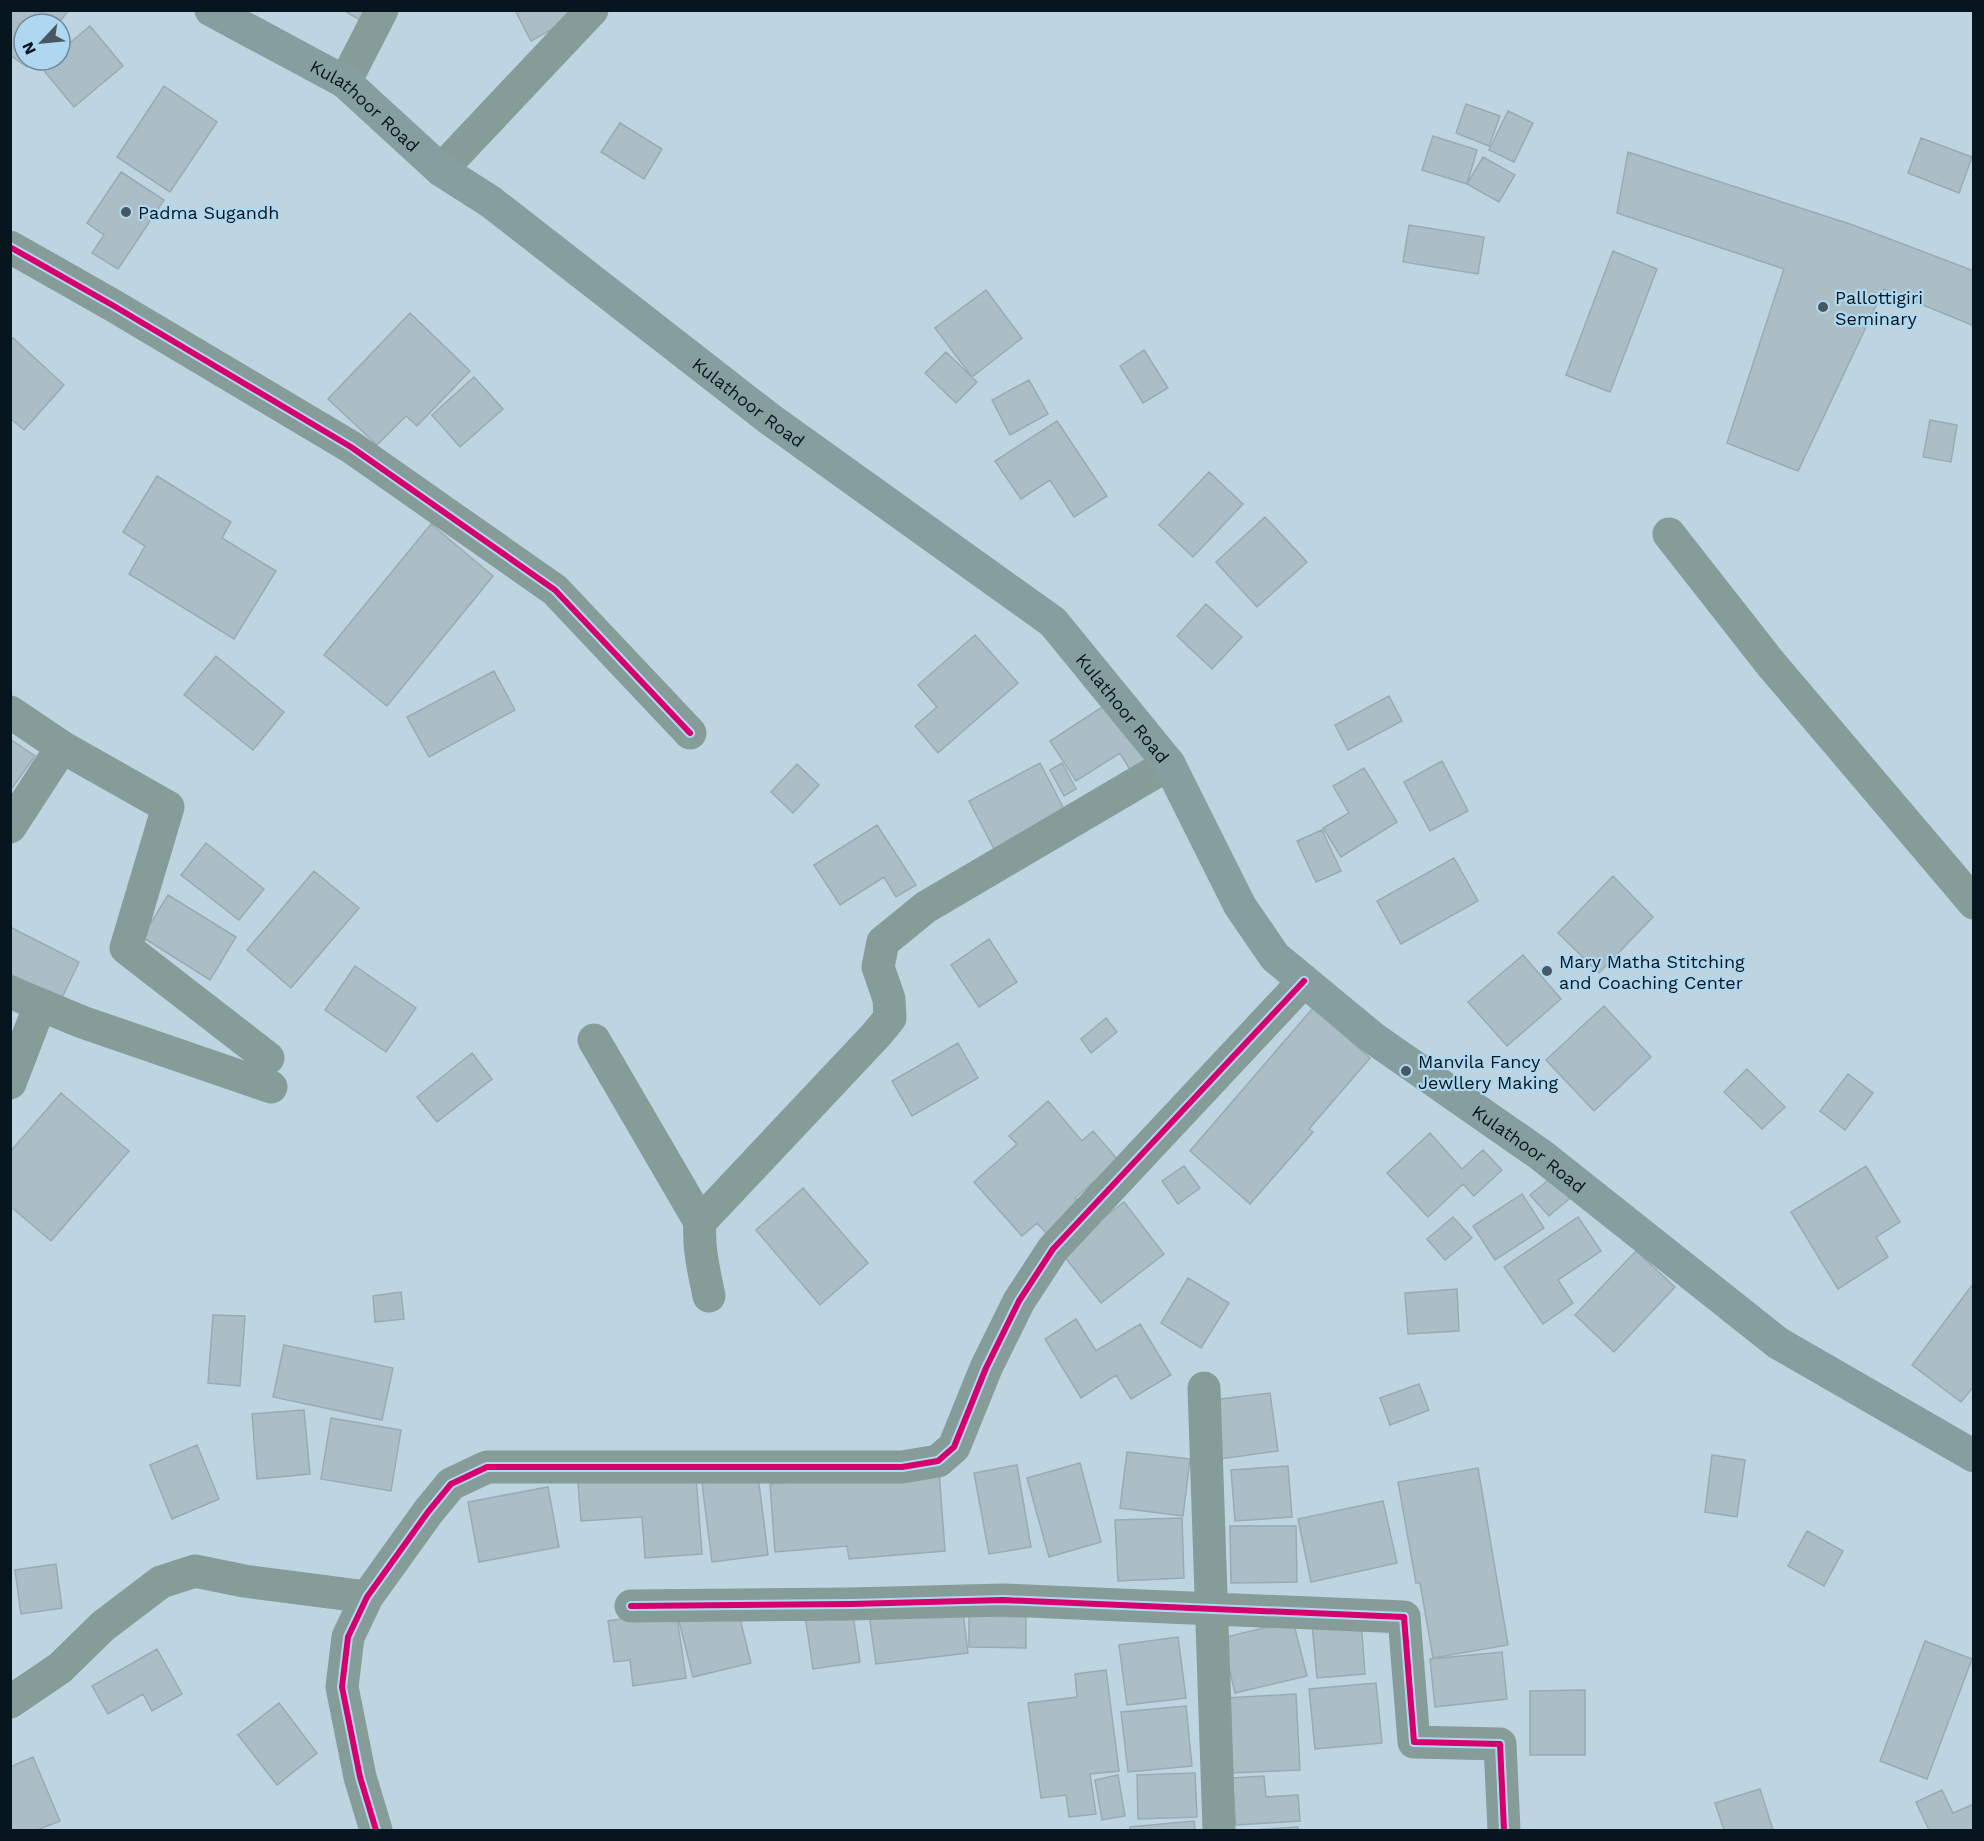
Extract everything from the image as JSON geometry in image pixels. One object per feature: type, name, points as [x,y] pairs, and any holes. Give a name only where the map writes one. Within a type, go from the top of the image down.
[{"type":"main road","name":"Kulathoor Road","points":[[219,12],[345,82],[441,170],[491,202],[771,420],[1053,622],[1169,765],[1240,906],[1275,957],[1373,1038],[1541,1155],[1778,1343],[1974,1456]]},
{"type":"street","points":[[345,82],[382,10]]},
{"type":"street","points":[[441,170],[592,10]]},
{"type":"street","points":[[10,247],[351,447],[555,590],[690,733]]},
{"type":"street","points":[[1669,534],[1771,664],[1974,903]]},
{"type":"street","points":[[10,712],[62,747],[168,807],[126,948],[269,1073],[93,1026],[25,999],[10,1083]]},
{"type":"street","points":[[10,827],[62,747]]},
{"type":"street","points":[[700,1222],[890,1018],[889,999],[878,967],[883,942],[926,907],[1169,765]]},
{"type":"street","points":[[376,1830],[360,1777],[342,1687],[348,1636],[367,1596],[451,1484],[487,1467],[902,1467],[938,1461],[954,1447],[986,1368],[1018,1301],[1053,1249],[1304,981]]},
{"type":"street","points":[[594,1040],[700,1222],[701,1260],[710,1296]]},
{"type":"street","points":[[1204,1388],[1219,1830]]},
{"type":"street","points":[[10,1702],[60,1668],[103,1626],[161,1582],[195,1571],[244,1581],[367,1596]]},
{"type":"street","points":[[631,1606],[1003,1600],[1404,1617],[1413,1742],[1500,1744],[1504,1830]]},
{"type":"building","points":[[10,10],[68,11],[12,12],[12,56],[10,55]]},
{"type":"building","points":[[343,10],[365,10],[360,20]]},
{"type":"building","points":[[515,10],[586,10],[531,41]]},
{"type":"building","points":[[90,26],[123,66],[74,107],[45,72],[72,72],[72,41]]},
{"type":"building","points":[[164,86],[217,122],[170,192],[117,157]]},
{"type":"building","points":[[1466,104],[1500,116],[1489,146],[1456,133]]},
{"type":"building","points":[[1508,111],[1533,123],[1514,162],[1489,150]]},
{"type":"building","points":[[620,123],[662,149],[644,179],[601,152]]},
{"type":"building","points":[[1433,136],[1477,150],[1467,184],[1422,170]]},
{"type":"building","points":[[1921,138],[1972,157],[1959,193],[1908,173]]},
{"type":"building","name":"Pallottigiri Seminary","points":[[1628,152],[1853,225],[1974,271],[1974,326],[1884,289],[1798,471],[1727,443],[1784,269],[1617,213]]},
{"type":"building","points":[[1483,157],[1515,175],[1499,202],[1467,184]]},
{"type":"building","name":"Padma Sugandh","points":[[121,172],[164,200],[118,269],[92,253],[104,235],[87,223]]},
{"type":"building","points":[[1409,225],[1484,237],[1478,274],[1403,262]]},
{"type":"building","points":[[1613,251],[1657,269],[1610,392],[1566,375]]},
{"type":"building","points":[[986,290],[1022,338],[972,377],[935,328]]},
{"type":"building","points":[[410,313],[470,371],[417,426],[406,416],[377,445],[328,399]]},
{"type":"building","points":[[13,338],[64,385],[24,430],[10,418],[10,341]]},
{"type":"building","points":[[1144,350],[1168,388],[1143,403],[1120,366]]},
{"type":"building","points":[[946,352],[977,382],[956,403],[925,373]]},
{"type":"building","points":[[474,377],[503,409],[460,447],[432,415]]},
{"type":"building","points":[[1029,380],[1048,414],[1010,435],[992,400]]},
{"type":"building","points":[[1930,420],[1957,425],[1951,462],[1923,457]]},
{"type":"building","points":[[1057,421],[1107,496],[1074,517],[1050,480],[1021,499],[995,461]]},
{"type":"building","points":[[1209,472],[1243,504],[1193,557],[1159,525]]},
{"type":"building","points":[[157,476],[231,522],[222,538],[276,571],[234,639],[129,574],[145,546],[123,532]]},
{"type":"building","points":[[1265,517],[1307,562],[1257,607],[1216,562]]},
{"type":"building","points":[[431,524],[493,576],[387,706],[324,655]]},
{"type":"building","points":[[1206,604],[1242,637],[1212,669],[1177,636]]},
{"type":"building","points":[[975,635],[1018,683],[938,753],[915,726],[937,707],[918,685]]},
{"type":"building","points":[[216,656],[284,712],[253,750],[184,695]]},
{"type":"building","points":[[494,671],[515,710],[429,757],[407,717]]},
{"type":"building","points":[[1389,696],[1402,721],[1348,750],[1335,725]]},
{"type":"building","points":[[1113,700],[1151,760],[1132,773],[1120,753],[1076,781],[1050,741]]},
{"type":"building","points":[[10,739],[35,756],[10,791]]},
{"type":"building","points":[[1442,761],[1468,811],[1430,831],[1404,782]]},
{"type":"building","points":[[1040,763],[1066,813],[995,851],[969,801]]},
{"type":"building","points":[[1062,763],[1076,789],[1064,796],[1050,770]]},
{"type":"building","points":[[797,764],[819,785],[793,813],[771,792]]},
{"type":"building","points":[[1364,768],[1397,822],[1341,857],[1323,828],[1349,813],[1333,786]]},
{"type":"building","points":[[877,825],[916,885],[896,897],[884,877],[840,905],[814,865]]},
{"type":"building","points":[[1322,830],[1341,871],[1316,882],[1297,841]]},
{"type":"building","points":[[206,843],[264,889],[239,920],[181,875]]},
{"type":"building","points":[[1454,858],[1478,901],[1401,944],[1377,901]]},
{"type":"building","points":[[314,871],[359,908],[291,988],[247,950]]},
{"type":"building","points":[[1613,876],[1653,917],[1599,973],[1558,933]]},
{"type":"building","points":[[168,895],[236,937],[210,980],[142,937]]},
{"type":"building","points":[[10,927],[79,962],[61,1000],[10,974]]},
{"type":"building","points":[[989,939],[1017,982],[979,1007],[951,965]]},
{"type":"building","points":[[1523,955],[1561,999],[1507,1046],[1468,1002]]},
{"type":"building","points":[[355,966],[416,1008],[386,1052],[325,1010]]},
{"type":"building","points":[[1604,1006],[1651,1057],[1594,1111],[1546,1060]]},
{"type":"building","points":[[1313,1008],[1370,1058],[1309,1129],[1313,1132],[1250,1204],[1190,1151]]},
{"type":"building","points":[[1106,1018],[1117,1032],[1091,1053],[1081,1039]]},
{"type":"building","points":[[958,1043],[978,1078],[912,1116],[892,1081]]},
{"type":"building","points":[[472,1053],[492,1079],[437,1122],[417,1097]]},
{"type":"building","points":[[1747,1069],[1785,1107],[1762,1129],[1724,1092]]},
{"type":"building","points":[[1848,1074],[1873,1093],[1845,1130],[1820,1111]]},
{"type":"building","points":[[61,1093],[129,1151],[51,1241],[10,1206],[10,1152]]},
{"type":"building","points":[[1048,1101],[1082,1141],[1093,1131],[1118,1160],[1075,1198],[1087,1213],[1054,1242],[1037,1223],[1022,1236],[974,1182],[1017,1144],[1009,1136]]},
{"type":"building","points":[[1430,1133],[1462,1169],[1483,1150],[1502,1170],[1474,1196],[1463,1184],[1428,1217],[1387,1173]]},
{"type":"building","points":[[1184,1166],[1200,1188],[1178,1204],[1162,1181]]},
{"type":"building","points":[[1866,1166],[1900,1222],[1876,1237],[1888,1257],[1838,1289],[1791,1212]]},
{"type":"building","points":[[1557,1173],[1575,1194],[1549,1216],[1530,1195]]},
{"type":"building","points":[[803,1188],[868,1263],[820,1305],[756,1230]]},
{"type":"building","points":[[1522,1194],[1544,1228],[1495,1260],[1473,1226]]},
{"type":"building","points":[[1124,1202],[1164,1254],[1101,1303],[1060,1251]]},
{"type":"building","points":[[1453,1217],[1472,1238],[1445,1260],[1427,1239]]},
{"type":"building","points":[[1578,1217],[1601,1251],[1558,1280],[1573,1303],[1543,1324],[1504,1267]]},
{"type":"building","points":[[1636,1251],[1675,1287],[1614,1352],[1575,1315]]},
{"type":"building","points":[[1188,1278],[1229,1303],[1201,1348],[1161,1323]]},
{"type":"building","points":[[1973,1284],[1974,1386],[1961,1402],[1912,1365]]},
{"type":"building","points":[[1457,1289],[1459,1331],[1408,1334],[1405,1293]]},
{"type":"building","points":[[401,1292],[404,1319],[375,1322],[373,1296]]},
{"type":"building","points":[[213,1315],[245,1316],[240,1386],[208,1383]]},
{"type":"building","points":[[1076,1319],[1096,1351],[1140,1324],[1171,1375],[1131,1399],[1116,1375],[1081,1398],[1045,1339]]},
{"type":"building","points":[[284,1345],[393,1368],[382,1420],[273,1397]]},
{"type":"building","points":[[1419,1384],[1429,1410],[1390,1425],[1380,1398]]},
{"type":"building","points":[[1270,1393],[1278,1451],[1220,1459],[1212,1400]]},
{"type":"building","points":[[304,1410],[310,1474],[257,1479],[252,1414]]},
{"type":"building","points":[[331,1418],[401,1430],[391,1491],[321,1479]]},
{"type":"building","points":[[197,1445],[219,1499],[172,1519],[150,1465]]},
{"type":"building","points":[[1127,1452],[1190,1459],[1183,1516],[1120,1508]]},
{"type":"building","points":[[1712,1455],[1745,1460],[1737,1517],[1705,1512]]},
{"type":"building","points":[[1080,1463],[1101,1542],[1049,1557],[1027,1478]]},
{"type":"building","points":[[695,1464],[702,1554],[645,1558],[642,1517],[581,1521],[577,1472]]},
{"type":"building","points":[[1017,1465],[1031,1547],[989,1554],[974,1473]]},
{"type":"building","points":[[1288,1466],[1292,1517],[1235,1521],[1231,1470]]},
{"type":"building","points":[[1478,1468],[1508,1645],[1433,1658],[1420,1583],[1416,1583],[1398,1482]]},
{"type":"building","points":[[939,1471],[945,1551],[849,1559],[847,1546],[775,1552],[770,1484]]},
{"type":"building","points":[[758,1476],[768,1555],[712,1562],[702,1483]]},
{"type":"building","points":[[548,1487],[559,1547],[479,1562],[468,1502]]},
{"type":"building","points":[[1383,1501],[1397,1563],[1311,1582],[1298,1519]]},
{"type":"building","points":[[1182,1518],[1184,1578],[1118,1581],[1115,1520]]},
{"type":"building","points":[[1230,1526],[1296,1526],[1297,1582],[1231,1583]]},
{"type":"building","points":[[1807,1531],[1843,1551],[1824,1586],[1788,1566]]},
{"type":"building","points":[[56,1564],[62,1608],[21,1614],[15,1570]]},
{"type":"building","points":[[960,1589],[968,1653],[876,1664],[867,1600]]},
{"type":"building","points":[[850,1595],[860,1662],[813,1669],[803,1602]]},
{"type":"building","points":[[737,1607],[751,1663],[693,1677],[679,1621]]},
{"type":"building","points":[[676,1611],[686,1678],[633,1686],[630,1660],[614,1662],[608,1621]]},
{"type":"building","points":[[969,1616],[1026,1617],[1026,1648],[969,1647]]},
{"type":"building","points":[[1361,1620],[1365,1674],[1317,1678],[1312,1624]]},
{"type":"building","points":[[1293,1621],[1307,1676],[1235,1693],[1222,1638]]},
{"type":"building","points":[[1178,1637],[1186,1698],[1127,1705],[1119,1645]]},
{"type":"building","points":[[1925,1641],[1972,1659],[1927,1779],[1880,1761]]},
{"type":"building","points":[[157,1649],[182,1694],[152,1711],[143,1694],[108,1714],[92,1686]]},
{"type":"building","points":[[1502,1652],[1507,1699],[1435,1707],[1430,1659]]},
{"type":"building","points":[[1106,1670],[1119,1771],[1090,1774],[1096,1814],[1069,1817],[1066,1795],[1041,1798],[1028,1703],[1077,1697],[1075,1674]]},
{"type":"building","points":[[1376,1683],[1382,1743],[1315,1749],[1309,1689]]},
{"type":"building","points":[[1585,1690],[1585,1755],[1530,1755],[1530,1691]]},
{"type":"building","points":[[1296,1694],[1300,1770],[1231,1773],[1226,1698]]},
{"type":"building","points":[[279,1703],[317,1753],[277,1785],[238,1735]]},
{"type":"building","points":[[1186,1706],[1192,1766],[1128,1772],[1121,1712]]},
{"type":"building","points":[[33,1757],[60,1821],[37,1830],[10,1830],[10,1767]]},
{"type":"building","points":[[1195,1773],[1197,1817],[1138,1819],[1137,1775]]},
{"type":"building","points":[[1118,1775],[1125,1816],[1102,1820],[1095,1780]]},
{"type":"building","points":[[1264,1776],[1266,1797],[1298,1795],[1300,1821],[1236,1825],[1232,1778]]},
{"type":"building","points":[[1760,1789],[1773,1830],[1724,1830],[1715,1803]]},
{"type":"building","points":[[1942,1790],[1953,1813],[1974,1804],[1974,1830],[1929,1830],[1916,1802]]},
{"type":"building","points":[[1194,1821],[1195,1830],[1130,1830],[1130,1827]]},
{"type":"building","points":[[1298,1827],[1298,1830],[1253,1830]]},
{"type":"cycle path","points":[[10,247],[351,447],[555,590],[690,733]]},
{"type":"cycle path","points":[[376,1830],[360,1777],[342,1687],[348,1637],[367,1597],[451,1484],[487,1467],[902,1467],[938,1461],[954,1447],[986,1368],[1019,1301],[1053,1249],[1304,981]]},
{"type":"cycle path","points":[[631,1606],[1003,1600],[1404,1617],[1414,1742],[1500,1744],[1504,1830]]},
{"type":"place","name":"Padma Sugandh","points":[[126,212]]},
{"type":"place","name":"Pallottigiri Seminary","points":[[1823,307]]},
{"type":"place","name":"Mary Matha Stitching and Coaching Center","points":[[1547,971]]},
{"type":"place","name":"Manvila Fancy Jewllery Making","points":[[1406,1071]]}]
